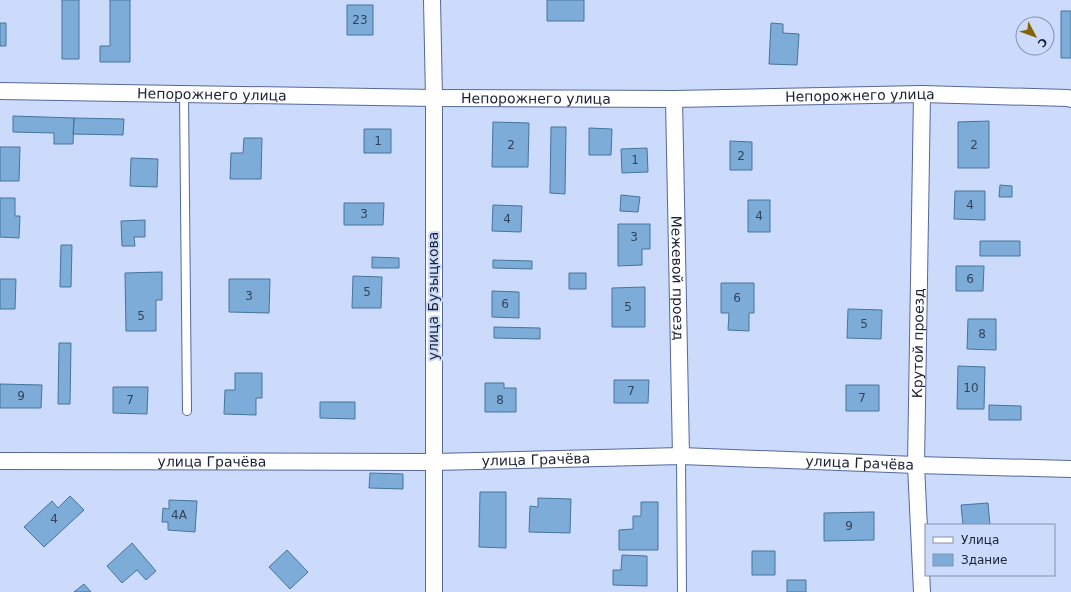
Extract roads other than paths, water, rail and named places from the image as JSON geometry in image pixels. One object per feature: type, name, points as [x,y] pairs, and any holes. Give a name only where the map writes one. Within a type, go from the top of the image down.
[{"type":"street","name":"улица Бузыцкова","points":[[432,0],[434,98],[434,592]]},
{"type":"street","name":"Непорожнего улица","points":[[0,91],[434,98],[674,99],[922,94],[1071,99]]},
{"type":"street","name":"Крутой проезд","points":[[922,94],[916,464],[922,592]]},
{"type":"street","name":"Межевой проезд","points":[[674,99],[681,456]]},
{"type":"street","name":"улица Грачёва","points":[[0,461],[433,462],[681,456],[1071,469]]},
{"type":"lane","points":[[184,94],[187,411]]},
{"type":"lane","points":[[681,456],[682,592]]}]
